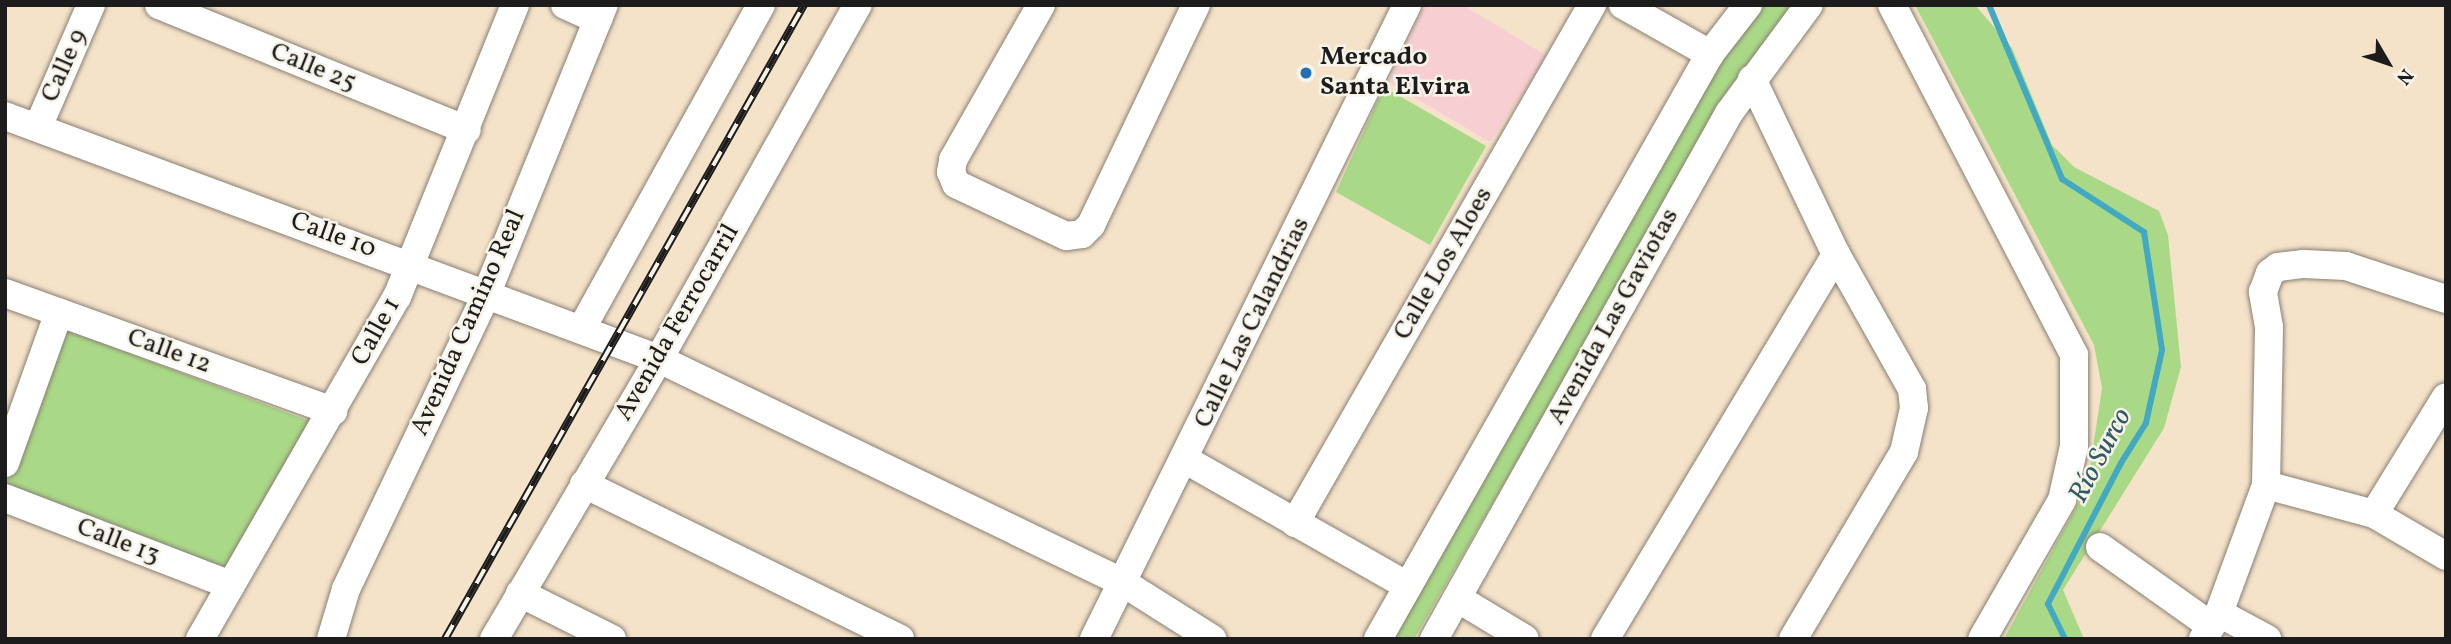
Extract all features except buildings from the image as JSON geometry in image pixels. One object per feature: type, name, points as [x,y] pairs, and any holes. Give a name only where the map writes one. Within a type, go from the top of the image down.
[{"type":"street","name":"Calle 9","points":[[38,127],[91,5]]},
{"type":"street","name":"Calle 25","points":[[159,5],[467,130]]},
{"type":"street","name":"Calle 1","points":[[200,639],[333,411],[412,266],[515,5]]},
{"type":"street","points":[[565,5],[601,13]]},
{"type":"street","points":[[582,328],[761,5]]},
{"type":"street","name":"Avenida Ferrocarril","points":[[494,639],[659,359],[858,5]]},
{"type":"street","points":[[1041,5],[953,160],[951,172],[956,184],[1066,236],[1082,234],[1091,225],[1196,5]]},
{"type":"street","name":"Calle Las Calandrias","points":[[1094,639],[1186,460],[1406,5]]},
{"type":"street","name":"Calle Los Aloes","points":[[1295,523],[1592,5]]},
{"type":"street","points":[[1623,5],[1710,54]]},
{"type":"street","name":"Avenida Las Gaviotas","points":[[1378,639],[1710,54],[1748,5]]},
{"type":"street","name":"Avenida Las Gaviotas","points":[[1434,639],[1752,79],[1809,5]]},
{"type":"street","points":[[1892,5],[2074,355],[2074,446],[2062,500],[1982,639]]},
{"type":"street","name":"Avenida Camino Real","points":[[331,639],[346,589],[485,295],[601,13]]},
{"type":"street","points":[[1752,79],[1836,254],[1912,389],[1914,408],[1904,452],[1793,639]]},
{"type":"street","name":"Calle 10","points":[[5,116],[485,295],[582,328],[659,359],[1122,582],[1212,639]]},
{"type":"street","points":[[1605,639],[1836,254]]},
{"type":"street","points":[[2211,626],[2266,485],[2269,327],[2263,292],[2270,273],[2278,267],[2304,264],[2346,266],[2446,299]]},
{"type":"street","name":"Calle 12","points":[[5,293],[333,411]]},
{"type":"street","points":[[5,463],[59,312]]},
{"type":"street","points":[[2374,514],[2446,397]]},
{"type":"street","points":[[1186,460],[1408,586]]},
{"type":"street","points":[[584,484],[900,639]]},
{"type":"street","points":[[2266,485],[2374,514],[2446,555]]},
{"type":"street","name":"Calle 13","points":[[5,498],[231,585]]},
{"type":"street","points":[[2100,547],[2211,626],[2267,639]]},
{"type":"street","points":[[520,593],[612,639]]},
{"type":"street","points":[[1457,598],[1525,639]]},
{"type":"shaded area","points":[[1425,5],[1463,5],[1547,56],[1490,142],[1388,82]]},
{"type":"green space","points":[[1758,5],[1793,5],[1743,71],[1414,639],[1384,639],[1701,82]]},
{"type":"green space","points":[[1915,5],[1975,5],[2012,48],[2052,145],[2074,167],[2159,211],[2168,235],[2181,367],[2164,428],[2063,590],[2084,639],[2004,639],[2087,487],[2102,388],[2094,345]]},
{"type":"green space","points":[[1384,87],[1486,146],[1430,245],[1336,192]]},
{"type":"green space","points":[[62,328],[312,422],[227,577],[5,486]]},
{"type":"waterway","name":"Río Surco","points":[[1989,5],[2062,179],[2144,232],[2162,350],[2146,423],[2121,463],[2048,604],[2065,639]]},
{"type":"railway","points":[[445,639],[804,5]]},
{"type":"place","name":"Mercado Santa Elvira","points":[[1306,73]]}]
